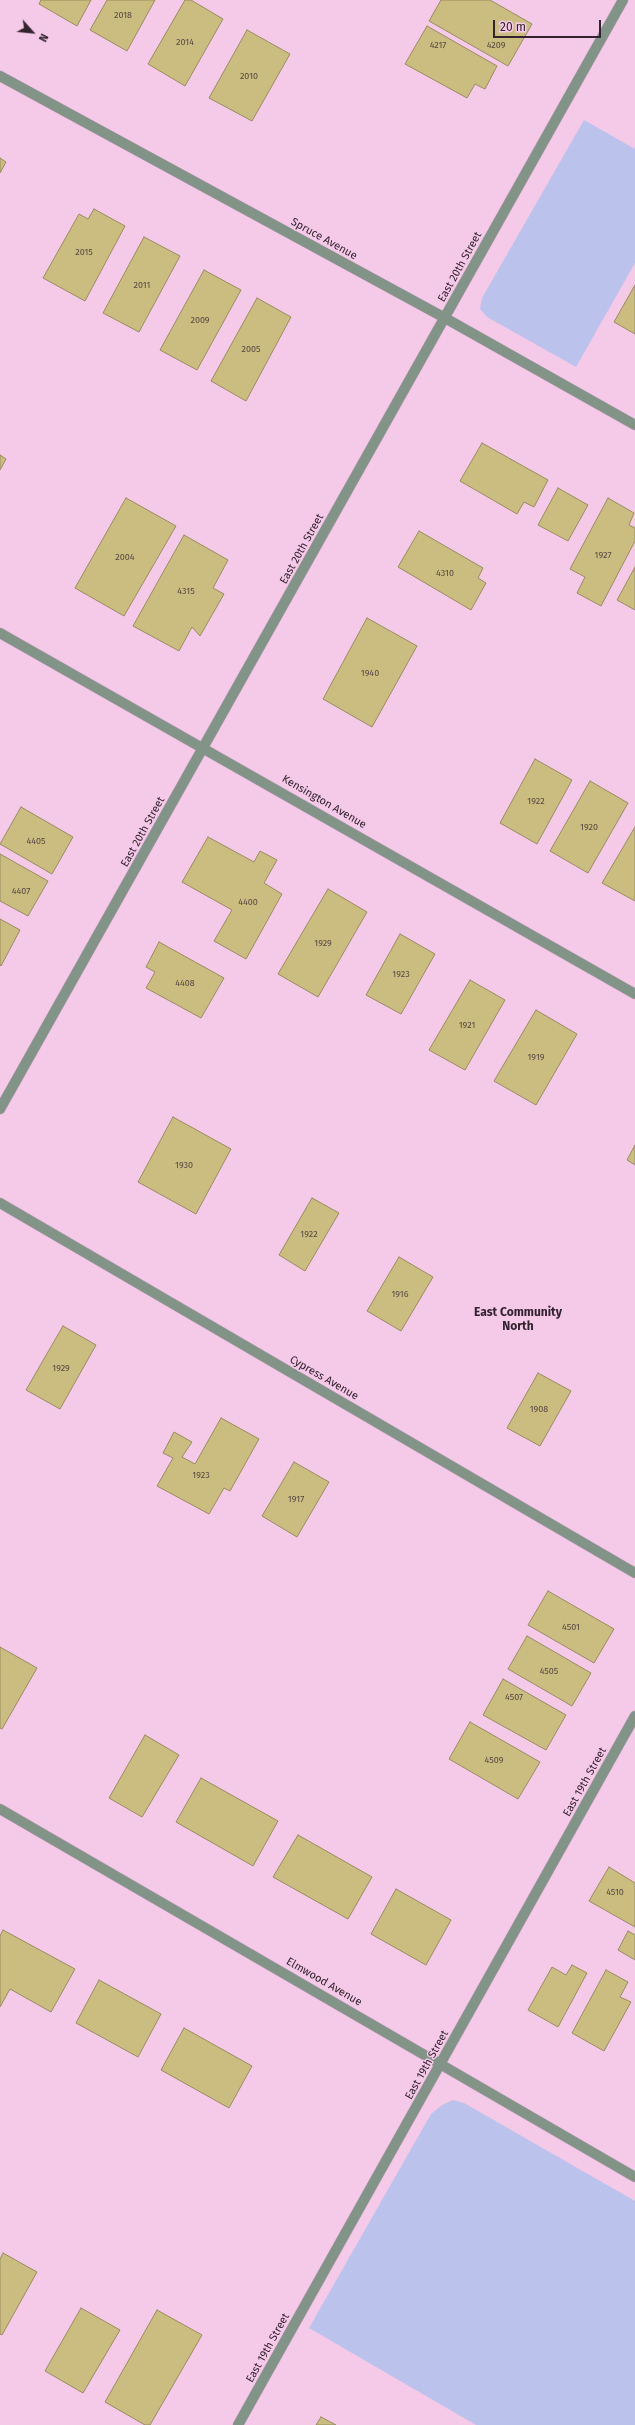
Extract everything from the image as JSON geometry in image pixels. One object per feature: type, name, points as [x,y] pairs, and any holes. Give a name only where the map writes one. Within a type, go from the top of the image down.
[{"type":"street","name":"East 20th Street","points":[[0,1109],[623,0]]},
{"type":"street","name":"Spruce Avenue","points":[[0,76],[445,318],[635,425]]},
{"type":"street","name":"Kensington Avenue","points":[[0,633],[635,994]]},
{"type":"street","name":"Cypress Avenue","points":[[0,1203],[635,1573]]},
{"type":"street","name":"East 19th Street","points":[[238,2425],[635,1716]]},
{"type":"street","name":"Elmwood Avenue","points":[[0,1809],[635,2177]]},
{"type":"shaded area","points":[[584,120],[635,149],[635,263],[576,367],[487,317],[480,309],[482,298]]},
{"type":"shaded area","points":[[453,2100],[464,2103],[635,2201],[635,2425],[476,2425],[309,2328],[431,2114],[442,2105]]},
{"type":"building","points":[[41,0],[91,0],[77,26],[39,4]]},
{"type":"building","points":[[107,0],[155,0],[127,51],[90,30]]},
{"type":"building","points":[[185,0],[191,0],[223,19],[185,86],[148,64]]},
{"type":"building","points":[[441,0],[490,0],[532,24],[508,66],[429,21]]},
{"type":"building","points":[[427,26],[497,66],[485,89],[475,84],[467,98],[405,64]]},
{"type":"building","points":[[247,30],[290,54],[252,121],[209,98]]},
{"type":"building","points":[[0,158],[6,162],[0,173]]},
{"type":"building","points":[[94,209],[125,226],[85,301],[43,278],[79,214],[88,219]]},
{"type":"building","points":[[144,237],[180,256],[139,332],[103,313]]},
{"type":"building","points":[[204,270],[241,290],[197,370],[160,350]]},
{"type":"building","points":[[635,285],[635,334],[614,322]]},
{"type":"building","points":[[257,298],[291,317],[246,401],[211,381]]},
{"type":"building","points":[[482,443],[548,480],[534,507],[524,502],[517,514],[460,481]]},
{"type":"building","points":[[0,455],[6,459],[0,470]]},
{"type":"building","points":[[558,488],[588,505],[568,541],[538,525]]},
{"type":"building","points":[[126,498],[176,526],[124,616],[75,588]]},
{"type":"building","points":[[608,498],[634,513],[629,525],[635,528],[635,541],[601,606],[577,593],[585,577],[570,569]]},
{"type":"building","points":[[419,531],[483,568],[478,578],[486,583],[471,610],[398,567]]},
{"type":"building","points":[[184,535],[228,560],[213,588],[224,594],[200,636],[192,627],[179,651],[133,626]]},
{"type":"building","points":[[635,567],[635,610],[617,600]]},
{"type":"building","points":[[367,618],[417,646],[372,727],[323,699]]},
{"type":"building","points":[[535,759],[572,780],[537,844],[500,823]]},
{"type":"building","points":[[590,781],[628,803],[588,873],[550,851]]},
{"type":"building","points":[[21,807],[73,837],[52,874],[0,844]]},
{"type":"building","points":[[635,827],[635,901],[602,883]]},
{"type":"building","points":[[208,837],[254,862],[260,851],[277,860],[264,883],[282,894],[246,959],[214,941],[232,910],[182,882]]},
{"type":"building","points":[[0,854],[48,881],[28,916],[0,901]]},
{"type":"building","points":[[328,889],[367,912],[318,997],[278,974]]},
{"type":"building","points":[[0,919],[20,930],[1,966],[0,965]]},
{"type":"building","points":[[400,934],[435,954],[401,1014],[366,995]]},
{"type":"building","points":[[159,942],[224,978],[201,1018],[146,988],[155,972],[146,967]]},
{"type":"building","points":[[470,980],[505,1000],[465,1070],[429,1050]]},
{"type":"building","points":[[536,1010],[577,1034],[536,1105],[494,1081]]},
{"type":"building","points":[[173,1117],[231,1149],[196,1214],[138,1182]]},
{"type":"building","points":[[635,1145],[635,1165],[627,1160]]},
{"type":"building","points":[[312,1198],[339,1213],[305,1271],[279,1255]]},
{"type":"building","points":[[399,1257],[433,1277],[401,1331],[367,1311]]},
{"type":"building","points":[[63,1326],[96,1345],[60,1409],[26,1390]]},
{"type":"building","points":[[538,1373],[571,1391],[540,1446],[507,1428]]},
{"type":"building","points":[[221,1418],[259,1439],[230,1491],[224,1488],[209,1514],[157,1486],[173,1458],[163,1453],[174,1432],[192,1442],[182,1457],[195,1464]]},
{"type":"building","points":[[294,1462],[329,1482],[297,1537],[262,1516]]},
{"type":"building","points":[[548,1591],[614,1629],[594,1663],[528,1625]]},
{"type":"building","points":[[527,1636],[591,1673],[572,1706],[508,1669]]},
{"type":"building","points":[[0,1647],[37,1668],[2,1729],[0,1728]]},
{"type":"building","points":[[503,1679],[566,1715],[546,1750],[483,1715]]},
{"type":"building","points":[[470,1722],[540,1762],[518,1799],[449,1759]]},
{"type":"building","points":[[145,1735],[179,1755],[142,1817],[109,1798]]},
{"type":"building","points":[[201,1778],[278,1821],[253,1866],[176,1822]]},
{"type":"building","points":[[298,1835],[372,1877],[348,1919],[273,1877]]},
{"type":"building","points":[[609,1867],[635,1883],[635,1927],[589,1901]]},
{"type":"building","points":[[396,1889],[451,1920],[426,1965],[371,1934]]},
{"type":"building","points":[[3,1930],[75,1969],[51,2012],[10,1989],[0,2007],[0,1936]]},
{"type":"building","points":[[628,1931],[635,1935],[635,1960],[618,1950]]},
{"type":"building","points":[[572,1965],[587,1973],[558,2027],[528,2010],[552,1967],[566,1975]]},
{"type":"building","points":[[606,1970],[628,1982],[620,1997],[631,2002],[604,2051],[572,2033]]},
{"type":"building","points":[[99,1980],[161,2014],[138,2057],[76,2023]]},
{"type":"building","points":[[184,2028],[252,2066],[229,2108],[161,2070]]},
{"type":"building","points":[[3,2253],[37,2272],[2,2335],[0,2334],[0,2259]]},
{"type":"building","points":[[81,2308],[120,2330],[83,2393],[45,2371]]},
{"type":"building","points":[[157,2310],[202,2335],[150,2425],[145,2425],[105,2402]]},
{"type":"building","points":[[321,2417],[336,2425],[316,2425]]},
{"type":"district","name":"East Community North","points":[[518,1320]]}]
